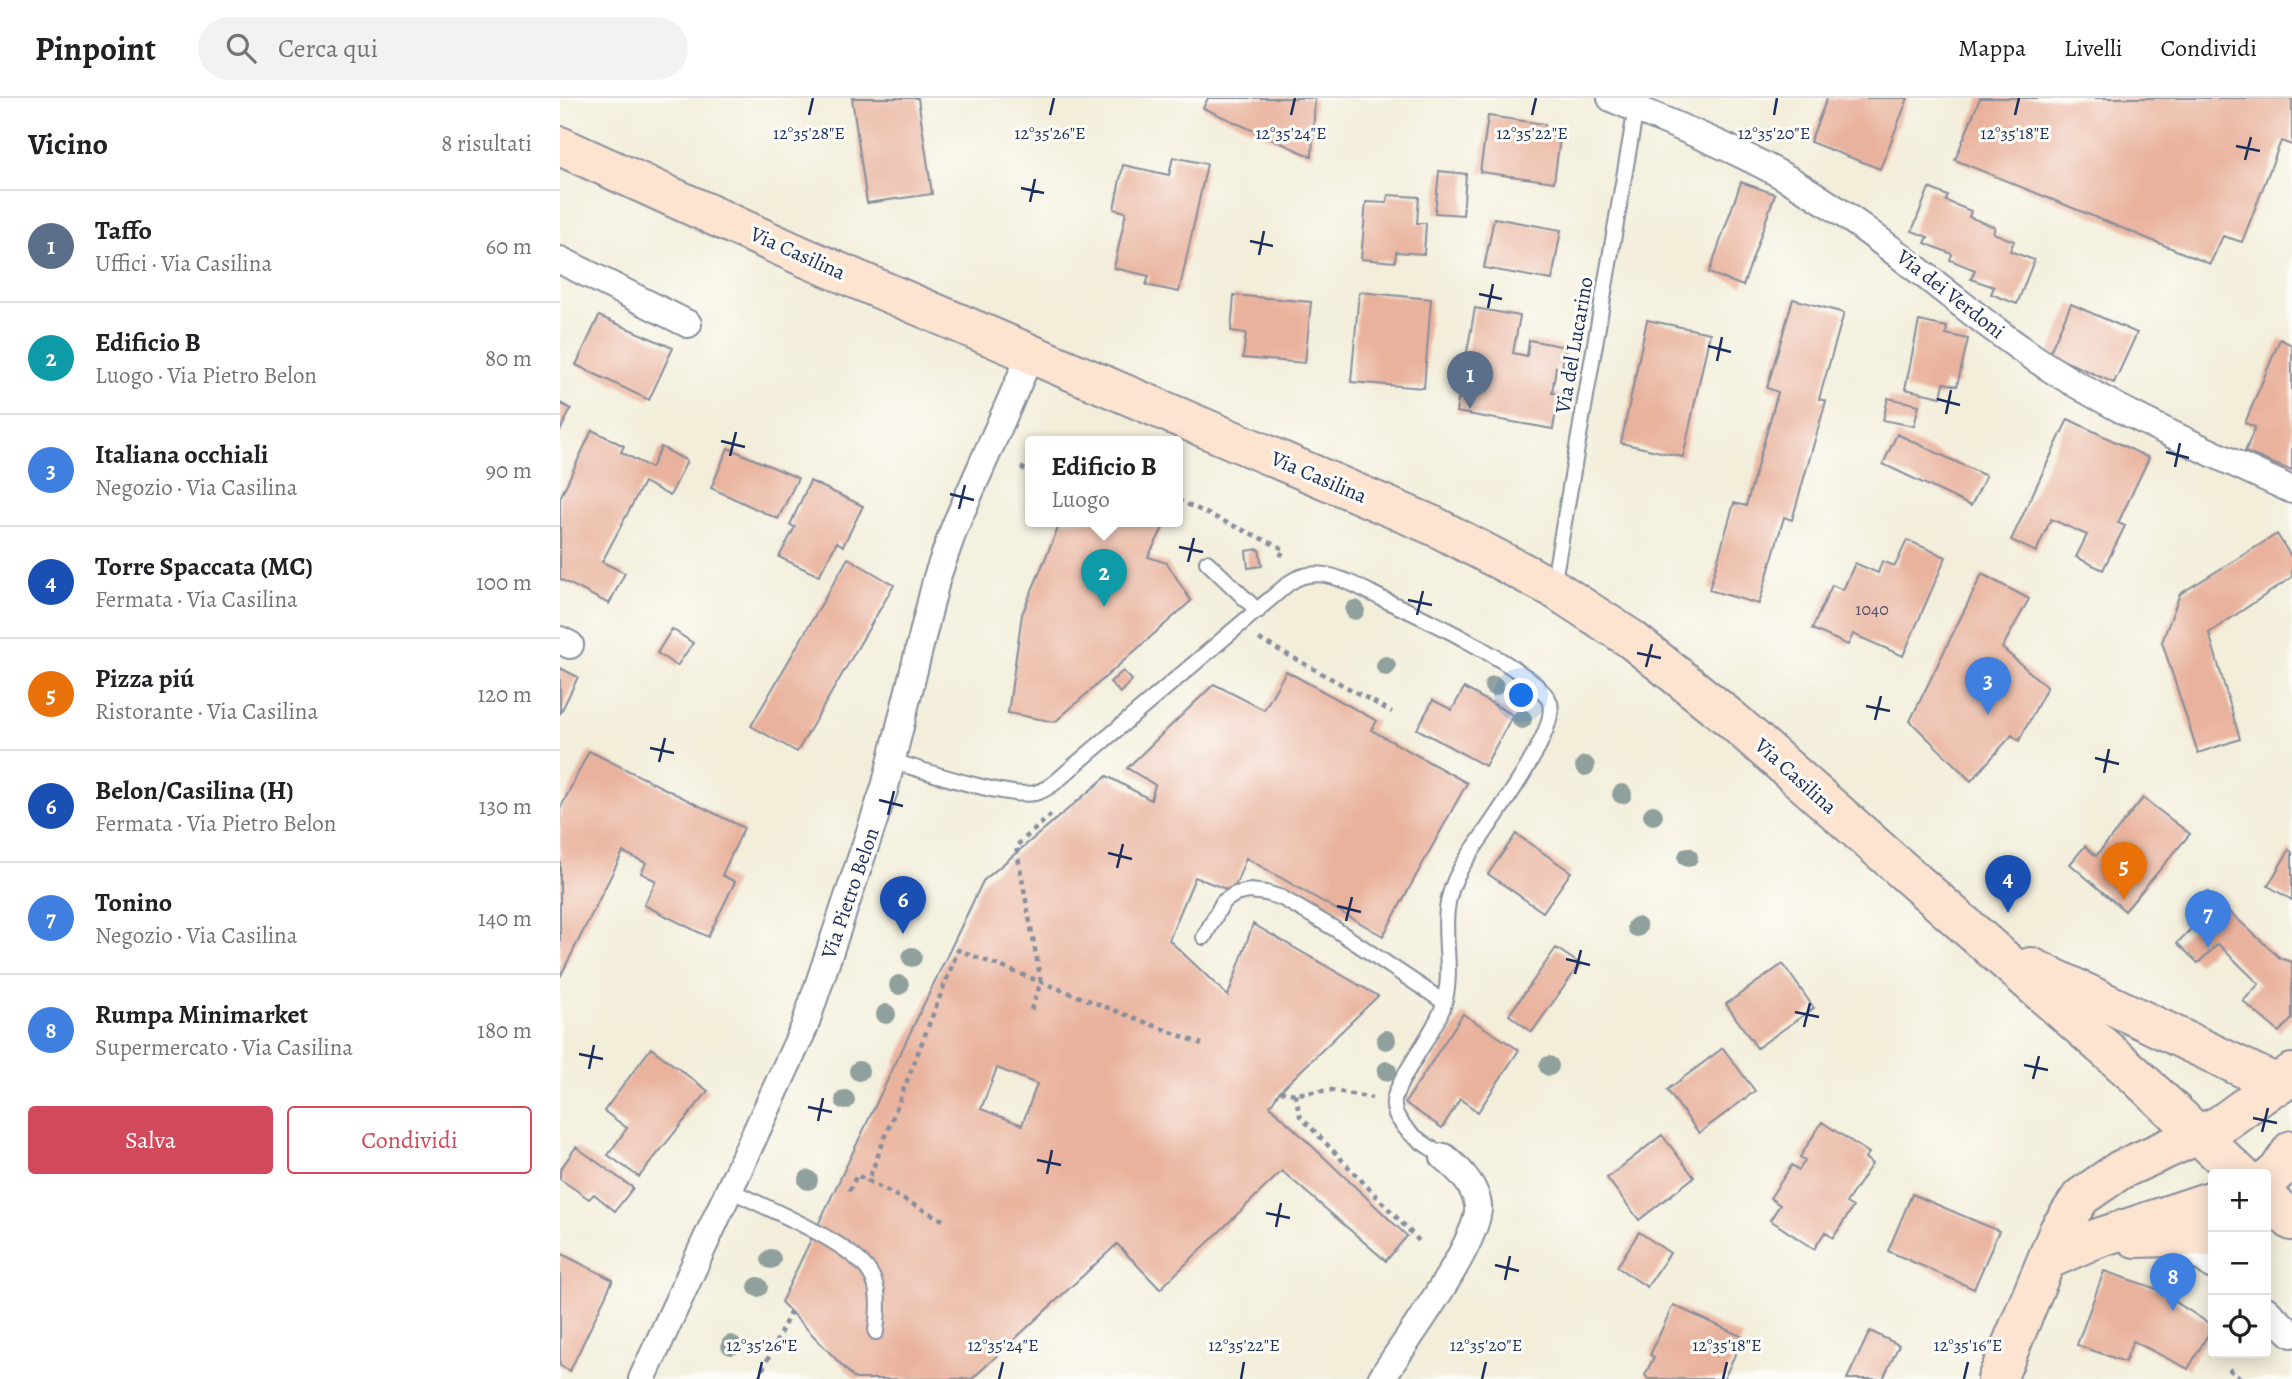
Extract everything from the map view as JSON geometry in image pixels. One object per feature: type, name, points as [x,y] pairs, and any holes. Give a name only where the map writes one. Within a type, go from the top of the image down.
[{"type":"main road","name":"Via Casilina","points":[[560,146],[804,257],[1434,526],[1553,588],[1631,639],[1696,690],[1993,949],[2235,1169]]},
{"type":"main road","name":"Via Casilina","points":[[1993,949],[2285,1079]]},
{"type":"main road","points":[[1997,1379],[2064,1220],[2088,1190],[2120,1170],[2199,1136],[2285,1079]]},
{"type":"main road","points":[[2271,1177],[2292,1150]]},
{"type":"main road","points":[[2047,1260],[2095,1239],[2208,1202]]},
{"type":"main road","points":[[2271,1202],[2292,1221]]},
{"type":"main road","points":[[2271,1231],[2292,1230]]},
{"type":"main road","points":[[2095,1239],[2208,1236]]},
{"type":"street","name":"Via dei Verdoni","points":[[1611,98],[1737,151],[1789,179],[1866,229],[2054,370],[2120,407],[2292,490]]},
{"type":"street","points":[[560,260],[688,324]]},
{"type":"street","name":"Via Pietro Belon","points":[[642,1379],[804,1028],[892,761],[937,577],[960,515],[1031,354]]},
{"type":"street","points":[[1381,1379],[1472,1236],[1477,1220],[1478,1205],[1471,1187],[1444,1157]]},
{"type":"street","points":[[2175,1237],[2208,1262]]},
{"type":"street","points":[[2271,1315],[2292,1334]]},
{"type":"lane","name":"Via del Lucarino","points":[[1553,588],[1636,108]]},
{"type":"lane","points":[[1207,562],[1258,611]]},
{"type":"lane","points":[[892,761],[1003,790],[1031,794],[1040,792],[1076,765],[1300,576],[1315,572],[1329,575],[1460,637],[1538,685],[1548,695],[1552,714],[1543,737],[1455,879],[1445,914],[1444,1002],[1436,1024],[1398,1088],[1394,1102],[1398,1119],[1408,1132],[1444,1157]]},
{"type":"lane","points":[[1204,937],[1223,902],[1234,894],[1266,892],[1325,923],[1444,1002]]},
{"type":"lane","points":[[730,1190],[815,1233],[863,1265],[871,1273],[875,1286],[876,1332]]},
{"type":"path","points":[[1021,467],[1025,469]]},
{"type":"path","points":[[1183,502],[1284,549],[1276,566]]},
{"type":"path","points":[[1255,637],[1392,712]]},
{"type":"path","points":[[1016,846],[1041,982],[1031,1010]]},
{"type":"path","points":[[868,1181],[958,950],[1202,1044]]},
{"type":"path","points":[[1280,1091],[1295,1094],[1331,1090],[1394,1102]]},
{"type":"path","points":[[1295,1094],[1300,1116],[1421,1243]]},
{"type":"path","points":[[849,1191],[857,1175],[943,1220]]},
{"type":"path","points":[[758,1379],[791,1311]]},
{"type":"path","points":[[2229,1369],[2241,1379]]},
{"type":"building","points":[[852,98],[918,98],[932,194],[867,203]]},
{"type":"building","points":[[1208,98],[1315,98],[1312,157],[1203,108]]},
{"type":"building","points":[[1827,98],[1908,98],[1880,169],[1810,142]]},
{"type":"building","points":[[1980,98],[2292,98],[2292,145],[2281,141],[2242,242],[2223,236],[2210,264],[1955,160]]},
{"type":"building","points":[[1488,116],[1545,124],[1543,135],[1560,138],[1554,182],[1480,172]]},
{"type":"building","points":[[1173,157],[1207,164],[1179,292],[1146,285],[1149,276],[1114,268],[1126,212],[1114,209],[1123,165],[1169,175]]},
{"type":"building","points":[[1439,171],[1466,174],[1463,215],[1435,213]]},
{"type":"building","points":[[1741,182],[1775,194],[1743,286],[1709,273]]},
{"type":"building","points":[[1929,188],[1948,196],[1946,201],[1971,211],[1969,217],[1995,227],[1993,233],[2014,241],[2010,251],[2034,260],[2017,304],[1991,294],[1994,287],[1971,279],[1975,270],[1950,260],[1952,254],[1925,243],[1928,237],[1912,231]]},
{"type":"building","points":[[1388,195],[1419,197],[1417,223],[1426,223],[1424,254],[1396,252],[1395,262],[1361,259],[1366,202],[1387,203]]},
{"type":"building","points":[[1494,218],[1561,230],[1552,280],[1484,268]]},
{"type":"building","points":[[1359,292],[1431,299],[1424,388],[1351,382]]},
{"type":"building","points":[[1234,295],[1311,302],[1305,363],[1243,358],[1246,333],[1231,331]]},
{"type":"building","points":[[1793,299],[1844,313],[1819,399],[1826,401],[1792,520],[1784,517],[1759,604],[1709,590],[1734,503],[1746,506],[1778,392],[1767,388]]},
{"type":"building","points":[[2071,304],[2137,333],[2114,383],[2049,354]]},
{"type":"building","points":[[1475,308],[1520,316],[1513,353],[1527,356],[1529,340],[1566,347],[1562,368],[1556,367],[1552,393],[1559,394],[1553,429],[1456,412]]},
{"type":"building","points":[[599,316],[673,348],[649,400],[576,365]]},
{"type":"building","points":[[1647,320],[1710,333],[1683,457],[1621,443]]},
{"type":"building","points":[[1919,321],[1947,327],[1946,334],[1968,339],[1957,386],[1944,383],[1941,397],[1905,389]]},
{"type":"building","points":[[2280,339],[2292,345],[2292,471],[2245,452],[2255,427],[2245,423]]},
{"type":"building","points":[[1888,398],[1919,405],[1914,426],[1883,420]]},
{"type":"building","points":[[560,403],[571,409],[560,431]]},
{"type":"building","points":[[2068,419],[2149,458],[2118,523],[2125,526],[2103,570],[2076,557],[2087,535],[2051,519],[2036,552],[2011,540]]},
{"type":"building","points":[[592,430],[624,446],[621,452],[651,468],[661,447],[687,461],[670,496],[644,482],[602,562],[625,573],[609,604],[560,579],[560,498]]},
{"type":"building","points":[[1897,434],[1986,476],[1971,506],[1883,464]]},
{"type":"building","points":[[728,448],[798,478],[778,519],[711,488]]},
{"type":"building","points":[[810,481],[863,506],[843,546],[837,542],[819,576],[779,557],[795,527],[790,525]]},
{"type":"building","points":[[1058,527],[1163,527],[1148,557],[1167,563],[1191,601],[1055,722],[1008,713],[1022,614]]},
{"type":"building","points":[[2277,534],[2292,558],[2292,577],[2209,633],[2240,739],[2198,753],[2162,642],[2180,594]]},
{"type":"building","points":[[1907,540],[1946,557],[1903,656],[1853,634],[1848,645],[1812,629],[1832,585],[1843,590],[1855,563],[1878,573],[1882,561],[1895,566]]},
{"type":"building","points":[[1259,549],[1262,566],[1248,568],[1246,551]]},
{"type":"building","points":[[848,558],[894,585],[797,752],[751,726]]},
{"type":"building","points":[[1982,574],[2029,599],[2002,648],[2047,687],[2019,741],[2012,735],[1971,781],[1910,721]]},
{"type":"building","points":[[672,629],[693,643],[677,666],[657,653]]},
{"type":"building","points":[[560,668],[578,677],[560,714]]},
{"type":"building","points":[[1123,671],[1132,680],[1120,693],[1110,682]]},
{"type":"building","points":[[1286,671],[1377,721],[1371,730],[1467,783],[1383,936],[1246,858],[1233,892],[1195,877],[1169,940],[1228,996],[1253,924],[1378,996],[1280,1091],[1270,1106],[1407,1236],[1386,1261],[1282,1171],[1160,1289],[1117,1244],[972,1379],[855,1379],[781,1302],[983,881],[1107,776],[1151,800],[1155,785],[1127,768],[1214,684],[1264,710]],"holes":[[[997,1068],[1037,1084],[1022,1125],[981,1109]]]},
{"type":"building","points":[[1464,688],[1513,715],[1485,766],[1417,729],[1433,700],[1452,710]]},
{"type":"building","points":[[589,751],[744,828],[722,875],[735,882],[708,937],[644,905],[656,881],[641,873],[646,863],[623,852],[560,977],[560,809]]},
{"type":"building","points":[[2143,798],[2190,834],[2125,911],[2070,864],[2085,846],[2096,856]]},
{"type":"building","points":[[1516,834],[1571,872],[1543,912],[1488,874]]},
{"type":"building","points":[[2289,850],[2292,852],[2292,900],[2268,886]]},
{"type":"building","points":[[2207,891],[2280,958],[2292,962],[2292,1019],[2279,1032],[2243,1001],[2259,984],[2218,944],[2198,963],[2177,943],[2196,924],[2185,914]]},
{"type":"building","points":[[1556,948],[1580,964],[1532,1032],[1509,1015]]},
{"type":"building","points":[[1783,964],[1814,1008],[1757,1048],[1726,1004]]},
{"type":"building","points":[[1463,1014],[1519,1050],[1478,1112],[1460,1099],[1442,1128],[1405,1103]]},
{"type":"building","points":[[651,1048],[708,1091],[639,1177],[608,1155],[627,1128],[604,1111]]},
{"type":"building","points":[[1723,1048],[1755,1091],[1699,1133],[1667,1090]]},
{"type":"building","points":[[1822,1122],[1869,1153],[1865,1158],[1872,1164],[1846,1203],[1853,1207],[1833,1238],[1825,1232],[1814,1249],[1770,1220],[1780,1205],[1770,1198],[1792,1165],[1799,1170],[1805,1160],[1800,1157]]},
{"type":"building","points":[[1662,1135],[1694,1177],[1639,1220],[1607,1178]]},
{"type":"building","points":[[576,1147],[633,1188],[615,1211],[594,1194],[589,1199],[560,1179],[560,1170]]},
{"type":"building","points":[[1912,1194],[1999,1231],[1974,1289],[1888,1251]]},
{"type":"building","points":[[1639,1232],[1670,1253],[1647,1287],[1617,1267]]},
{"type":"building","points":[[560,1253],[613,1280],[570,1371],[560,1366]]},
{"type":"building","points":[[2104,1271],[2154,1288],[2208,1323],[2208,1335],[2188,1369],[2133,1341],[2125,1362],[2077,1345]]},
{"type":"building","points":[[1673,1305],[1743,1337],[1724,1379],[1648,1379],[1645,1375],[1654,1357],[1650,1355]]},
{"type":"building","points":[[1870,1331],[1899,1345],[1883,1379],[1847,1379]]},
{"type":"place","name":"Taffo","points":[[1470,409]]},
{"type":"place","name":"Edificio B","points":[[1104,607]]},
{"type":"place","name":"Italiana occhiali","points":[[1988,715]]},
{"type":"place","name":"Pizza piú","points":[[2124,900]]},
{"type":"place","name":"Torre Spaccata (MC)","points":[[2008,913]]},
{"type":"place","name":"Belon/Casilina (H)","points":[[903,934]]},
{"type":"place","name":"Tonino","points":[[2208,948]]},
{"type":"place","name":"Rumpa Minimarket","points":[[2173,1311]]}]
